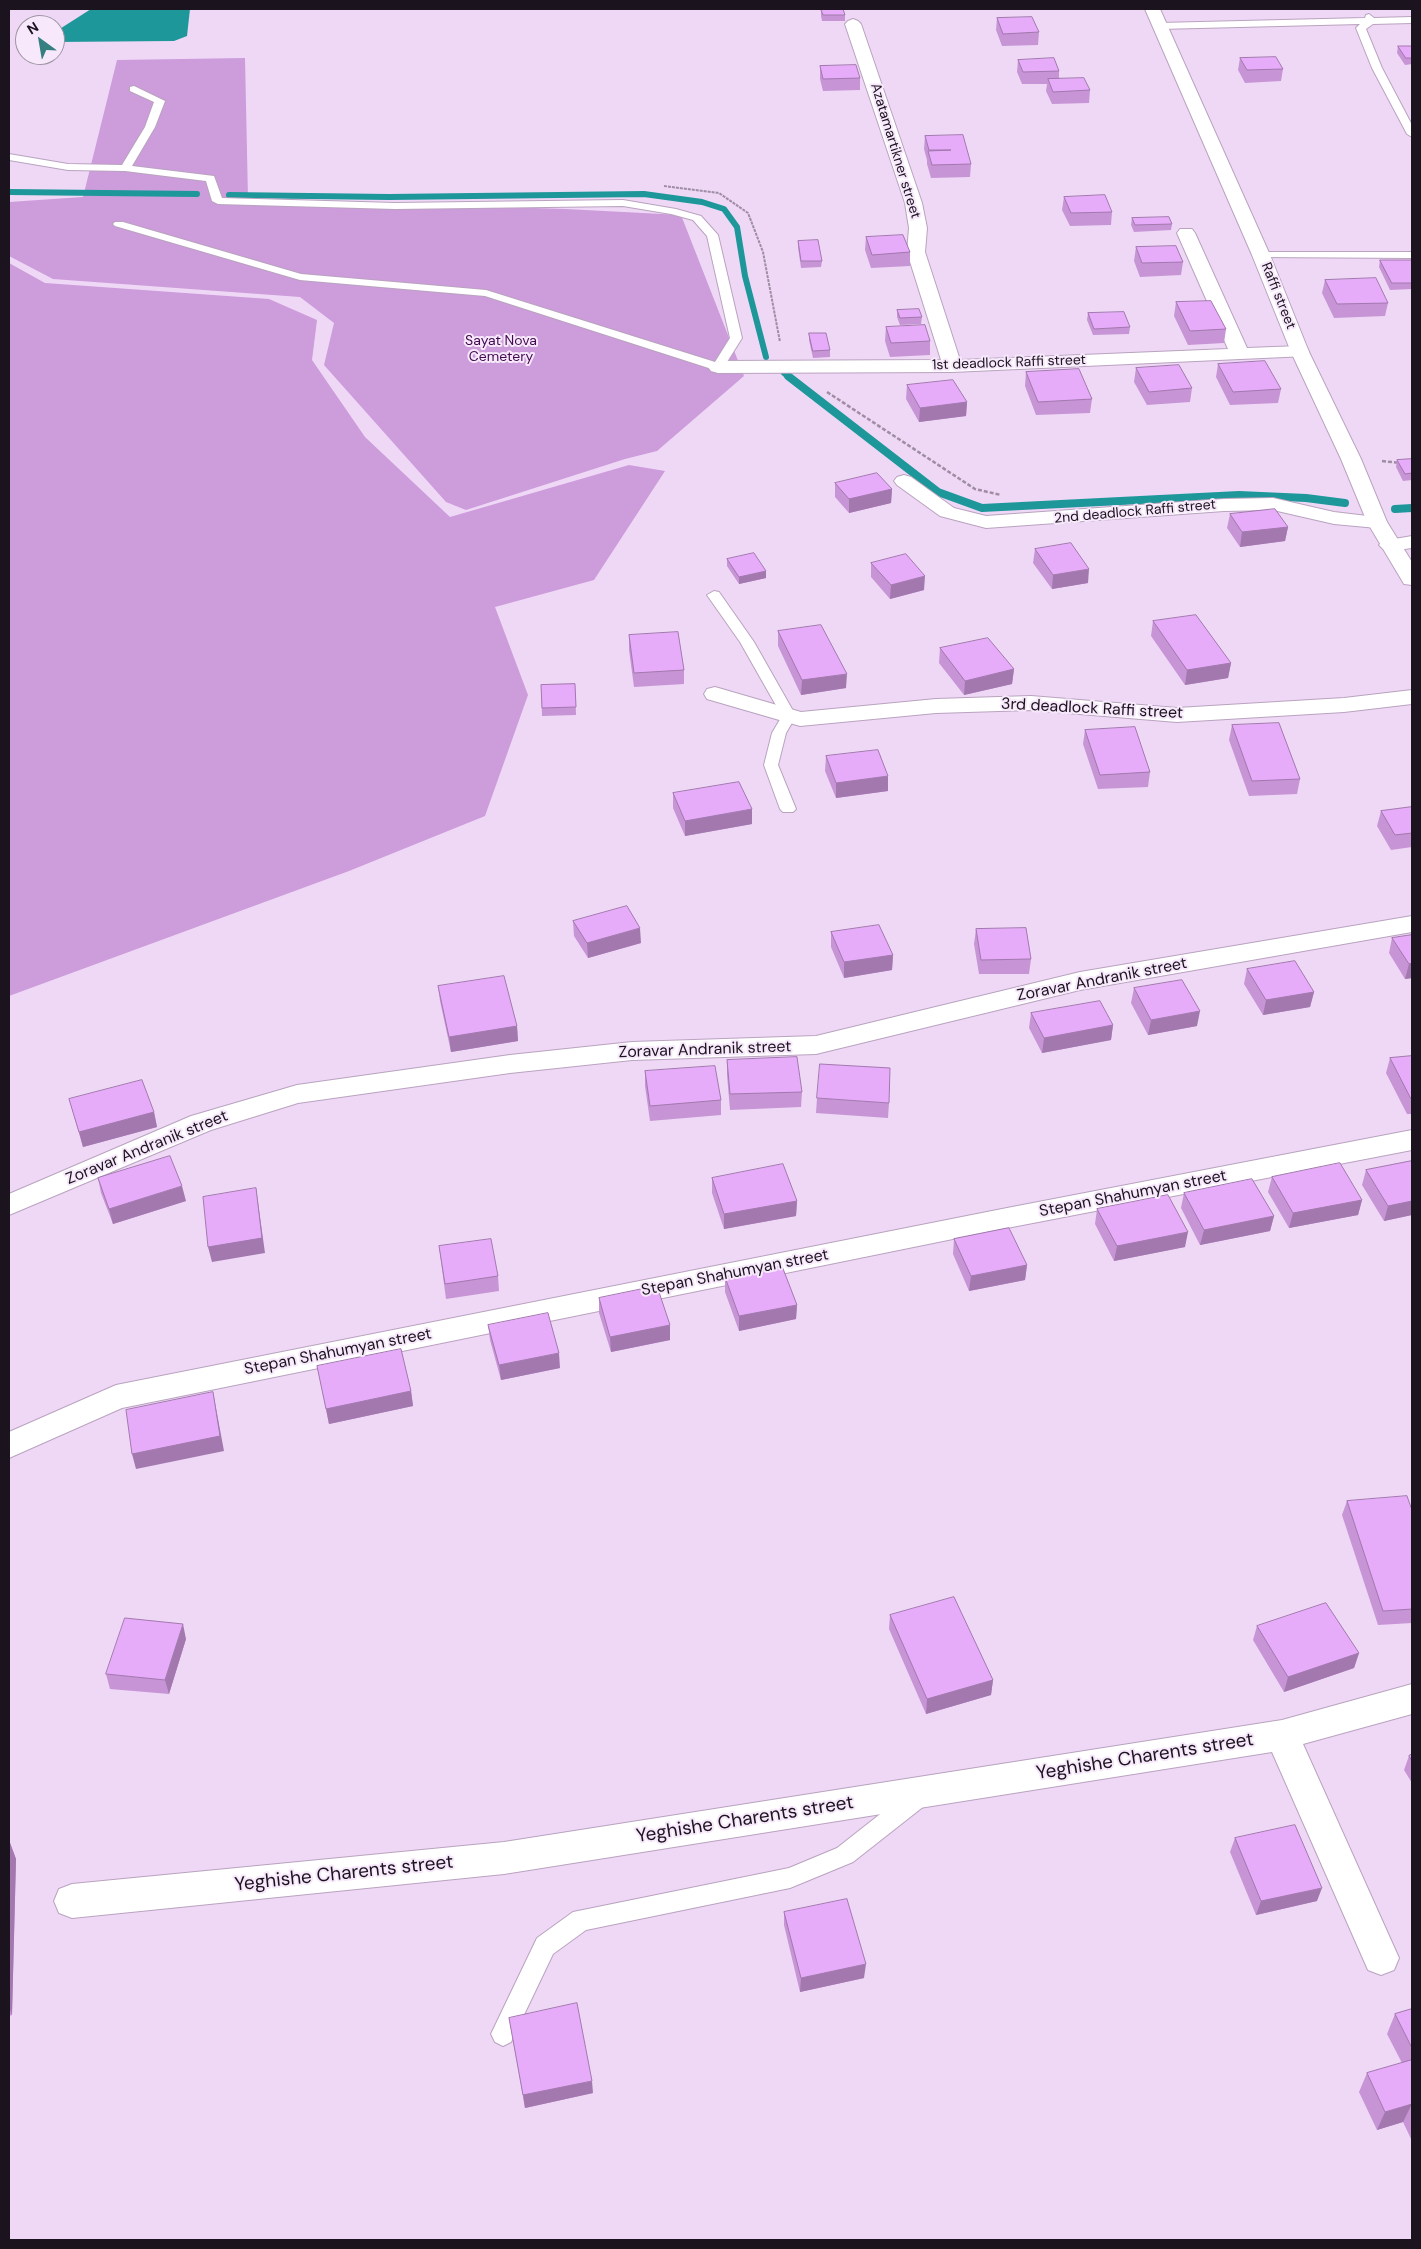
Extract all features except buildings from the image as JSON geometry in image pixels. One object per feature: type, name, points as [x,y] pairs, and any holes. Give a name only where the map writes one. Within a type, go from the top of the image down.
[{"type":"street","name":"Raffi street","points":[[1152,9],[1261,255],[1300,352],[1351,459],[1376,522],[1412,579]]},
{"type":"street","name":"Azatamartikner street","points":[[852,24],[876,84],[916,213],[919,241],[916,252],[952,366]]},
{"type":"street","points":[[1186,233],[1240,354]]},
{"type":"street","name":"1st deadlock Raffi street","points":[[718,367],[952,366],[1300,352]]},
{"type":"street","name":"2nd deadlock Raffi street","points":[[904,481],[947,512],[986,522],[1224,505],[1273,504],[1334,518],[1376,522]]},
{"type":"street","points":[[1390,545],[1412,542]]},
{"type":"street","name":"3rd deadlock Raffi street","points":[[715,694],[800,719],[936,706],[1031,703],[1177,715],[1344,704],[1412,697]]},
{"type":"street","name":"Zoravar Andranik street","points":[[9,1205],[200,1123],[297,1094],[510,1064],[632,1051],[816,1045],[1080,982],[1412,924]]},
{"type":"street","name":"Stepan Shahumyan street","points":[[9,1446],[116,1397],[1007,1218],[1412,1140]]},
{"type":"street","name":"Yeghishe Charents street","points":[[72,1901],[504,1858],[1282,1735],[1412,1700]]},
{"type":"street","points":[[1282,1735],[1381,1958]]},
{"type":"lane","points":[[1363,9],[1371,21]]},
{"type":"lane","points":[[1159,26],[1412,20]]},
{"type":"lane","points":[[1371,21],[1361,28],[1378,68],[1412,134]]},
{"type":"lane","points":[[125,168],[150,127],[160,101],[134,89]]},
{"type":"lane","points":[[9,157],[68,167],[125,168],[210,178],[218,200],[278,204],[395,206],[623,203],[672,210],[697,218],[712,235],[736,338],[718,367],[486,293],[300,277],[120,224]]},
{"type":"lane","points":[[1261,255],[1412,255]]},
{"type":"lane","points":[[714,595],[746,642],[789,716],[779,733],[771,765],[788,809]]},
{"type":"lane","points":[[503,2034],[545,1946],[581,1920],[790,1878],[845,1855],[926,1792]]},
{"type":"path","points":[[812,367],[811,382],[975,489],[1001,496]]},
{"type":"green space","name":"Sayat Nova Cemetery","points":[[245,58],[248,199],[566,209],[681,215],[744,376],[657,451],[625,459],[466,510],[446,502],[324,365],[334,323],[300,297],[53,279],[9,256],[9,202],[83,197],[117,60]]},
{"type":"green space","points":[[9,263],[45,283],[269,299],[317,320],[312,360],[365,437],[450,517],[629,465],[665,471],[594,580],[495,607],[528,695],[485,816],[349,871],[9,996]]},
{"type":"shaded area","points":[[91,9],[190,9],[187,36],[174,41],[65,42],[65,26]]},
{"type":"waterway","points":[[9,192],[197,194]]},
{"type":"waterway","points":[[229,195],[389,197],[644,194],[702,202],[724,209],[737,227],[745,276],[766,357]]},
{"type":"waterway","points":[[784,373],[789,377]]},
{"type":"waterway","points":[[788,376],[938,492],[982,508],[1239,495],[1306,498],[1345,503]]},
{"type":"waterway","points":[[1395,509],[1412,508]]}]
